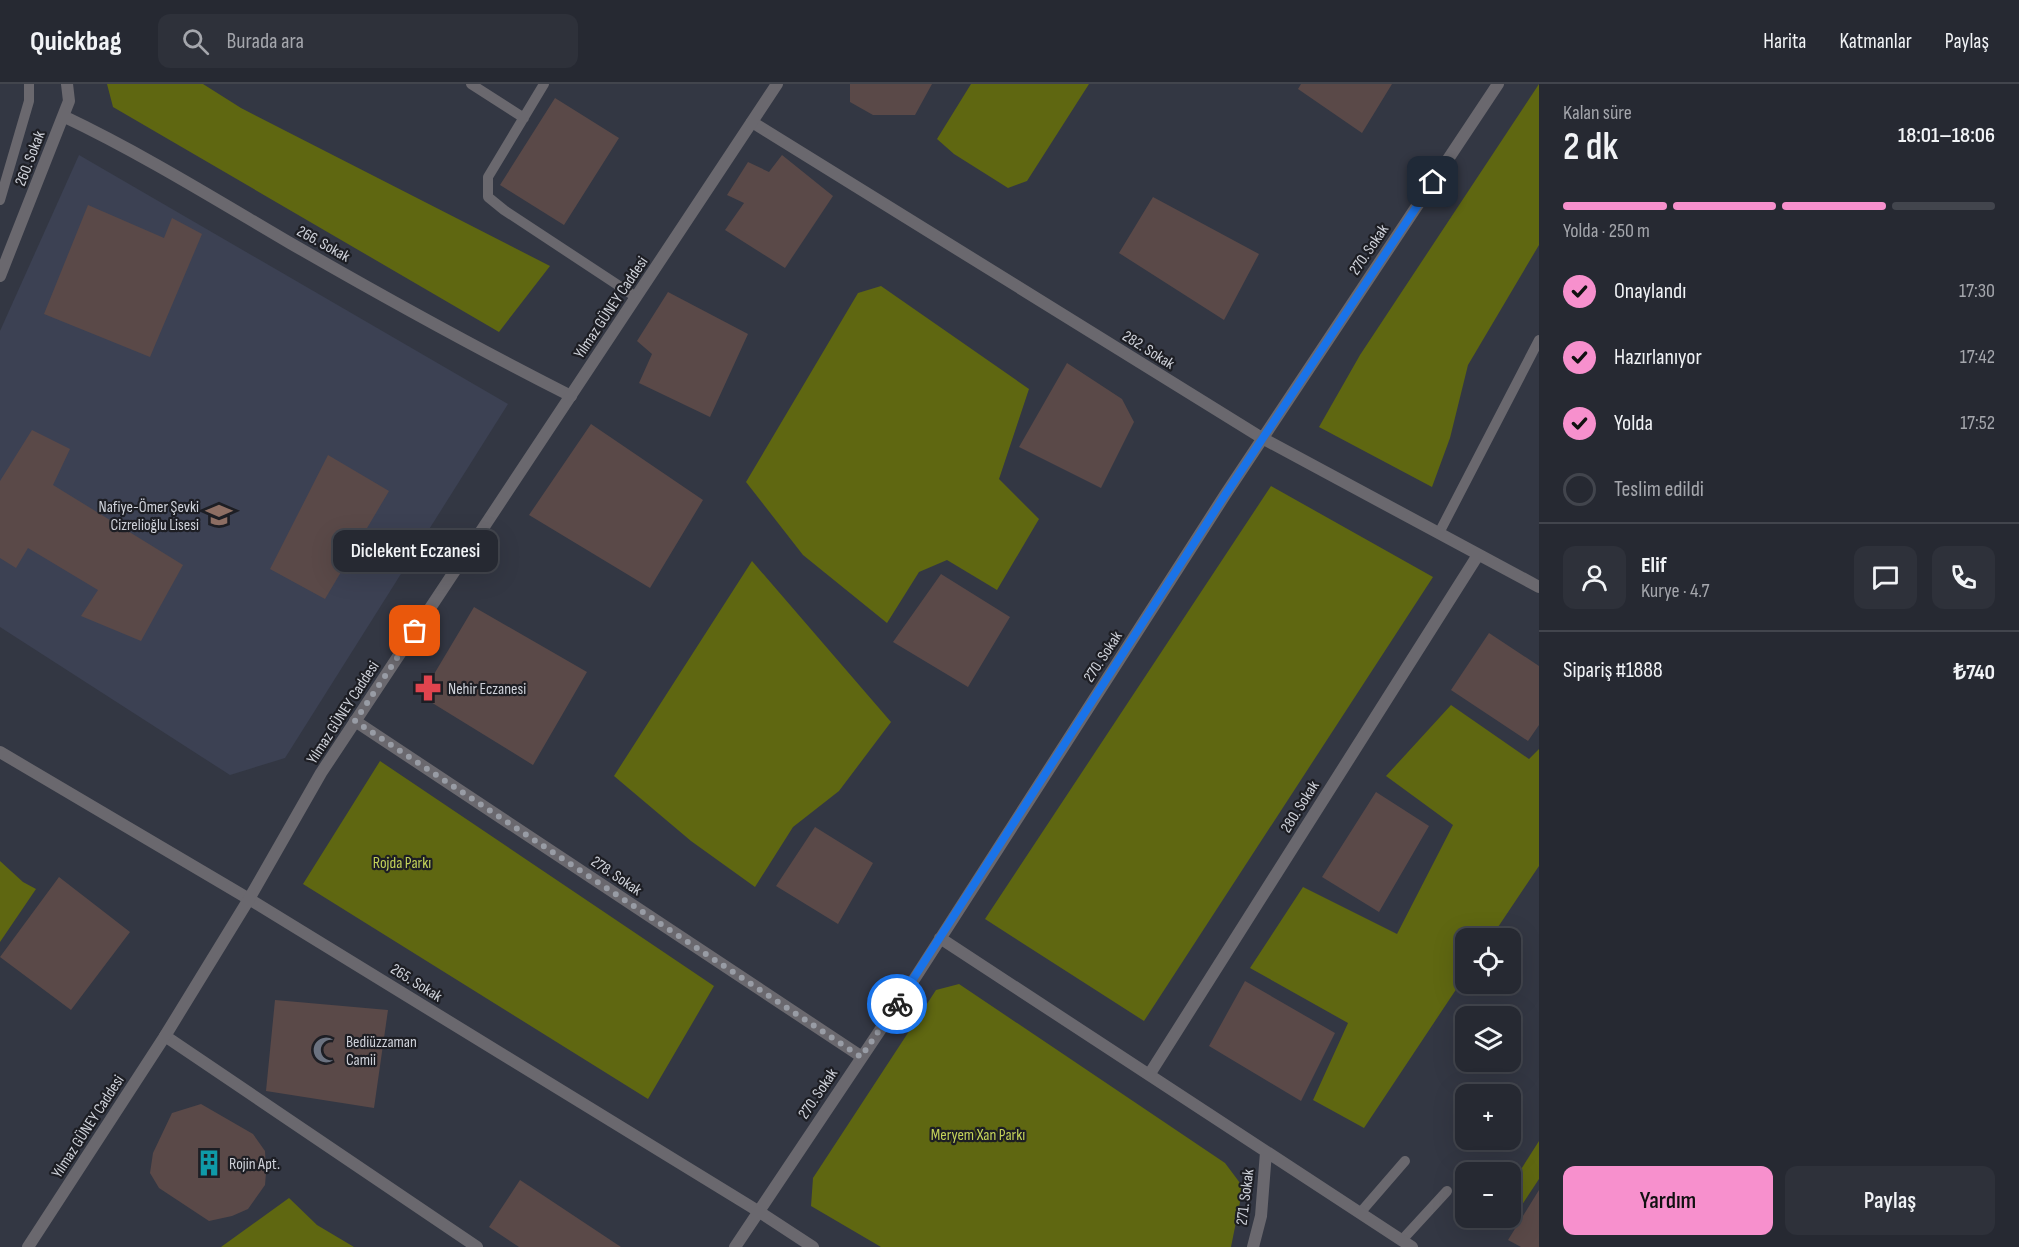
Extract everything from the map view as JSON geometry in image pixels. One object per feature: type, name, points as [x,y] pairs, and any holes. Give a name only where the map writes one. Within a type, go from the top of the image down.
[{"type":"street","name":"260. Sokak","points":[[0,276],[69,101],[67,84]]},
{"type":"street","name":"Yılmaz GÜNEY Caddesi","points":[[28,1247],[165,1036],[249,899],[321,773],[777,84]]},
{"type":"street","name":"270. Sokak","points":[[735,1247],[940,938],[1262,438],[1498,84]]},
{"type":"street","name":"266. Sokak","points":[[63,116],[108,137],[315,257],[508,364],[571,396]]},
{"type":"street","name":"282. Sokak","points":[[752,123],[1262,438],[1539,587]]},
{"type":"street","name":"280. Sokak","points":[[1149,1075],[1478,555]]},
{"type":"street","name":"278. Sokak","points":[[355,721],[861,1057]]},
{"type":"street","name":"265. Sokak","points":[[0,752],[249,899],[813,1247]]},
{"type":"street","points":[[940,938],[1407,1244]]},
{"type":"street","points":[[165,1036],[477,1247]]},
{"type":"street","name":"271. Sokak","points":[[1254,1247],[1261,1216],[1266,1152]]},
{"type":"lane","points":[[0,200],[29,101],[29,84]]},
{"type":"lane","points":[[471,84],[524,118]]},
{"type":"lane","points":[[544,84],[488,177],[488,196],[504,210],[636,297]]},
{"type":"lane","points":[[1438,534],[1539,340]]},
{"type":"lane","points":[[1360,1213],[1405,1161]]},
{"type":"lane","points":[[1407,1244],[1447,1191]]},
{"type":"shaded area","name":"Nafiye-Ömer Şevki Cizrelioğlu Lisesi","points":[[79,155],[508,404],[285,758],[230,775],[0,627],[0,331]]},
{"type":"green space","points":[[107,84],[203,84],[241,108],[550,266],[499,332],[113,107]]},
{"type":"green space","points":[[971,84],[1089,84],[1027,181],[1008,188],[954,154],[937,139]]},
{"type":"green space","points":[[1539,84],[1539,245],[1468,365],[1450,438],[1432,487],[1319,427],[1360,355]]},
{"type":"green space","points":[[881,286],[1029,389],[999,479],[1039,519],[997,590],[947,560],[919,572],[887,623],[803,555],[746,482],[858,293]]},
{"type":"green space","points":[[1271,486],[1433,577],[1144,1021],[985,919]]},
{"type":"green space","points":[[752,561],[891,722],[839,791],[793,827],[755,887],[691,841],[614,776]]},
{"type":"green space","points":[[1451,705],[1529,759],[1539,749],[1539,866],[1497,928],[1455,928],[1455,991],[1364,1128],[1313,1100],[1348,1023],[1250,968],[1303,887],[1397,934],[1453,825],[1386,776]]},
{"type":"green space","name":"Rojda Parkı","points":[[380,761],[714,986],[648,1099],[303,884]]},
{"type":"green space","points":[[0,861],[23,882],[36,889],[0,942]]},
{"type":"green space","name":"Meryem Xan Parkı","points":[[959,984],[1225,1163],[1243,1187],[1231,1247],[881,1247],[811,1206],[813,1178],[936,990]]},
{"type":"green space","points":[[1539,1141],[1539,1179],[1521,1206],[1521,1169]]},
{"type":"green space","points":[[289,1198],[317,1225],[354,1247],[221,1247]]},
{"type":"building","points":[[850,84],[932,84],[915,115],[873,115],[850,102]]},
{"type":"building","points":[[1301,84],[1392,84],[1362,133],[1298,89]]},
{"type":"building","points":[[555,98],[619,138],[564,225],[500,185]]},
{"type":"building","points":[[782,155],[833,196],[785,268],[725,230],[744,203],[727,195],[748,162],[769,172]]},
{"type":"building","points":[[1153,197],[1259,254],[1224,320],[1119,253]]},
{"type":"building","points":[[88,205],[164,238],[172,218],[202,234],[150,357],[44,314]]},
{"type":"building","points":[[668,292],[748,334],[710,417],[639,383],[652,354],[637,341]]},
{"type":"building","points":[[1067,363],[1122,399],[1134,422],[1101,488],[1019,447]]},
{"type":"building","points":[[591,424],[703,500],[650,588],[529,515]]},
{"type":"building","points":[[32,430],[70,449],[53,485],[183,565],[141,641],[81,616],[98,590],[28,548],[16,568],[0,558],[0,481]]},
{"type":"building","points":[[328,455],[389,491],[325,599],[270,569]]},
{"type":"building","points":[[941,574],[1010,617],[968,687],[893,642]]},
{"type":"building","points":[[474,607],[587,672],[533,765],[421,696]]},
{"type":"building","points":[[1489,633],[1539,666],[1539,725],[1528,741],[1451,690]]},
{"type":"building","points":[[1376,792],[1429,826],[1379,912],[1322,877]]},
{"type":"building","points":[[815,827],[873,863],[838,924],[776,886]]},
{"type":"building","points":[[59,877],[130,932],[71,1010],[0,957]]},
{"type":"building","points":[[1245,981],[1335,1033],[1301,1101],[1209,1046]]},
{"type":"building","name":"Bediüzzaman Camii","points":[[275,1000],[388,1010],[374,1108],[266,1091]]},
{"type":"building","name":"Rojin Apt.","points":[[201,1104],[253,1134],[265,1151],[265,1185],[248,1209],[232,1216],[209,1221],[159,1188],[150,1173],[153,1153],[172,1113]]},
{"type":"building","points":[[520,1180],[621,1247],[519,1247],[489,1227]]},
{"type":"building","points":[[1539,1190],[1539,1247],[1521,1247],[1508,1240],[1515,1228],[1521,1228],[1521,1219]]},
{"type":"way so far","points":[[415,631],[355,721],[861,1057],[897,1004]]},
{"type":"place","name":"Nafiye-Ömer Şevki Cizrelioğlu Lisesi","points":[[219,515]]},
{"type":"place","name":"Diclekent Eczanesi","points":[[415,631]]},
{"type":"place","name":"Nehir Eczanesi","points":[[428,688]]},
{"type":"place","name":"Bediüzzaman Camii","points":[[326,1050]]},
{"type":"place","name":"Rojin Apt.","points":[[209,1163]]},
{"type":"route","points":[[897,1004],[1225,495],[1433,182]]}]
